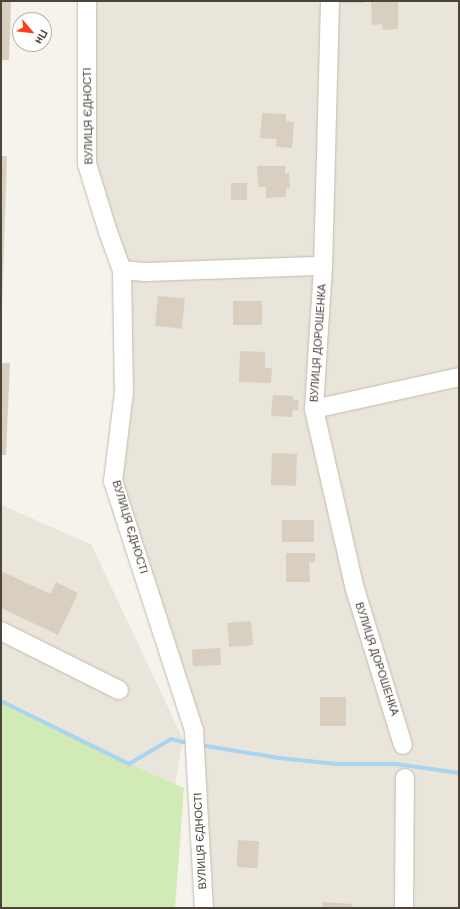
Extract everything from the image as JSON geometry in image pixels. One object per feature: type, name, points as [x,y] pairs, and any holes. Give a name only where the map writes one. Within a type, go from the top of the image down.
[{"type":"street","name":"ВУЛИЦЯ ЄДНОСТІ","points":[[87,1],[87,164],[108,232],[122,270],[124,392],[113,481],[194,731],[204,908]]},
{"type":"street","name":"ВУЛИЦЯ ДОРОШЕНКА","points":[[330,1],[323,266],[314,409],[355,589],[403,745]]},
{"type":"street","points":[[122,270],[147,272],[323,266]]},
{"type":"street","points":[[314,409],[459,377]]},
{"type":"street","points":[[1,631],[119,690]]},
{"type":"street","points":[[404,908],[405,778]]},
{"type":"shaded area","points":[[87,1],[459,1],[459,908],[204,908],[194,731],[113,481],[122,270],[87,164]]},
{"type":"shaded area","points":[[1,505],[91,544],[183,739],[173,796],[1,707]]},
{"type":"green space","points":[[1,701],[129,764],[184,788],[175,908],[1,908]]},
{"type":"building","points":[[1,1],[11,1],[9,60],[1,60]]},
{"type":"building","points":[[337,1],[364,1],[364,3],[337,3]]},
{"type":"building","points":[[371,1],[398,1],[398,29],[383,30],[382,24],[372,25]]},
{"type":"building","points":[[262,113],[286,114],[286,121],[294,122],[292,148],[276,147],[277,139],[260,138]]},
{"type":"building","points":[[1,156],[7,156],[2,307],[1,307]]},
{"type":"building","points":[[257,166],[285,166],[285,173],[289,173],[290,188],[286,188],[286,197],[266,198],[266,187],[258,187]]},
{"type":"building","points":[[231,183],[247,183],[247,200],[231,200]]},
{"type":"building","points":[[158,296],[185,299],[182,329],[155,326]]},
{"type":"building","points":[[233,301],[262,301],[262,325],[233,325]]},
{"type":"building","points":[[240,351],[265,352],[265,368],[272,368],[271,383],[239,382]]},
{"type":"building","points":[[1,363],[10,363],[6,455],[1,455]]},
{"type":"building","points":[[273,395],[293,396],[293,400],[299,400],[298,410],[293,410],[292,417],[271,416]]},
{"type":"building","points":[[272,453],[297,454],[296,486],[271,485]]},
{"type":"building","points":[[282,520],[314,520],[314,542],[282,542]]},
{"type":"building","points":[[286,553],[315,553],[315,562],[309,562],[310,582],[286,582]]},
{"type":"building","points":[[1,571],[50,594],[56,582],[78,593],[58,635],[1,608]]},
{"type":"building","points":[[251,621],[253,645],[229,647],[227,623]]},
{"type":"building","points":[[220,648],[221,665],[193,666],[192,649]]},
{"type":"building","points":[[320,697],[346,697],[346,726],[320,726]]},
{"type":"building","points":[[238,840],[259,841],[258,868],[237,867]]},
{"type":"building","points":[[323,902],[352,904],[352,908],[322,908]]},
{"type":"waterway","points":[[1,701],[129,764],[171,739],[191,744]]},
{"type":"waterway","points":[[200,745],[279,758],[337,764],[396,764],[459,773]]}]
